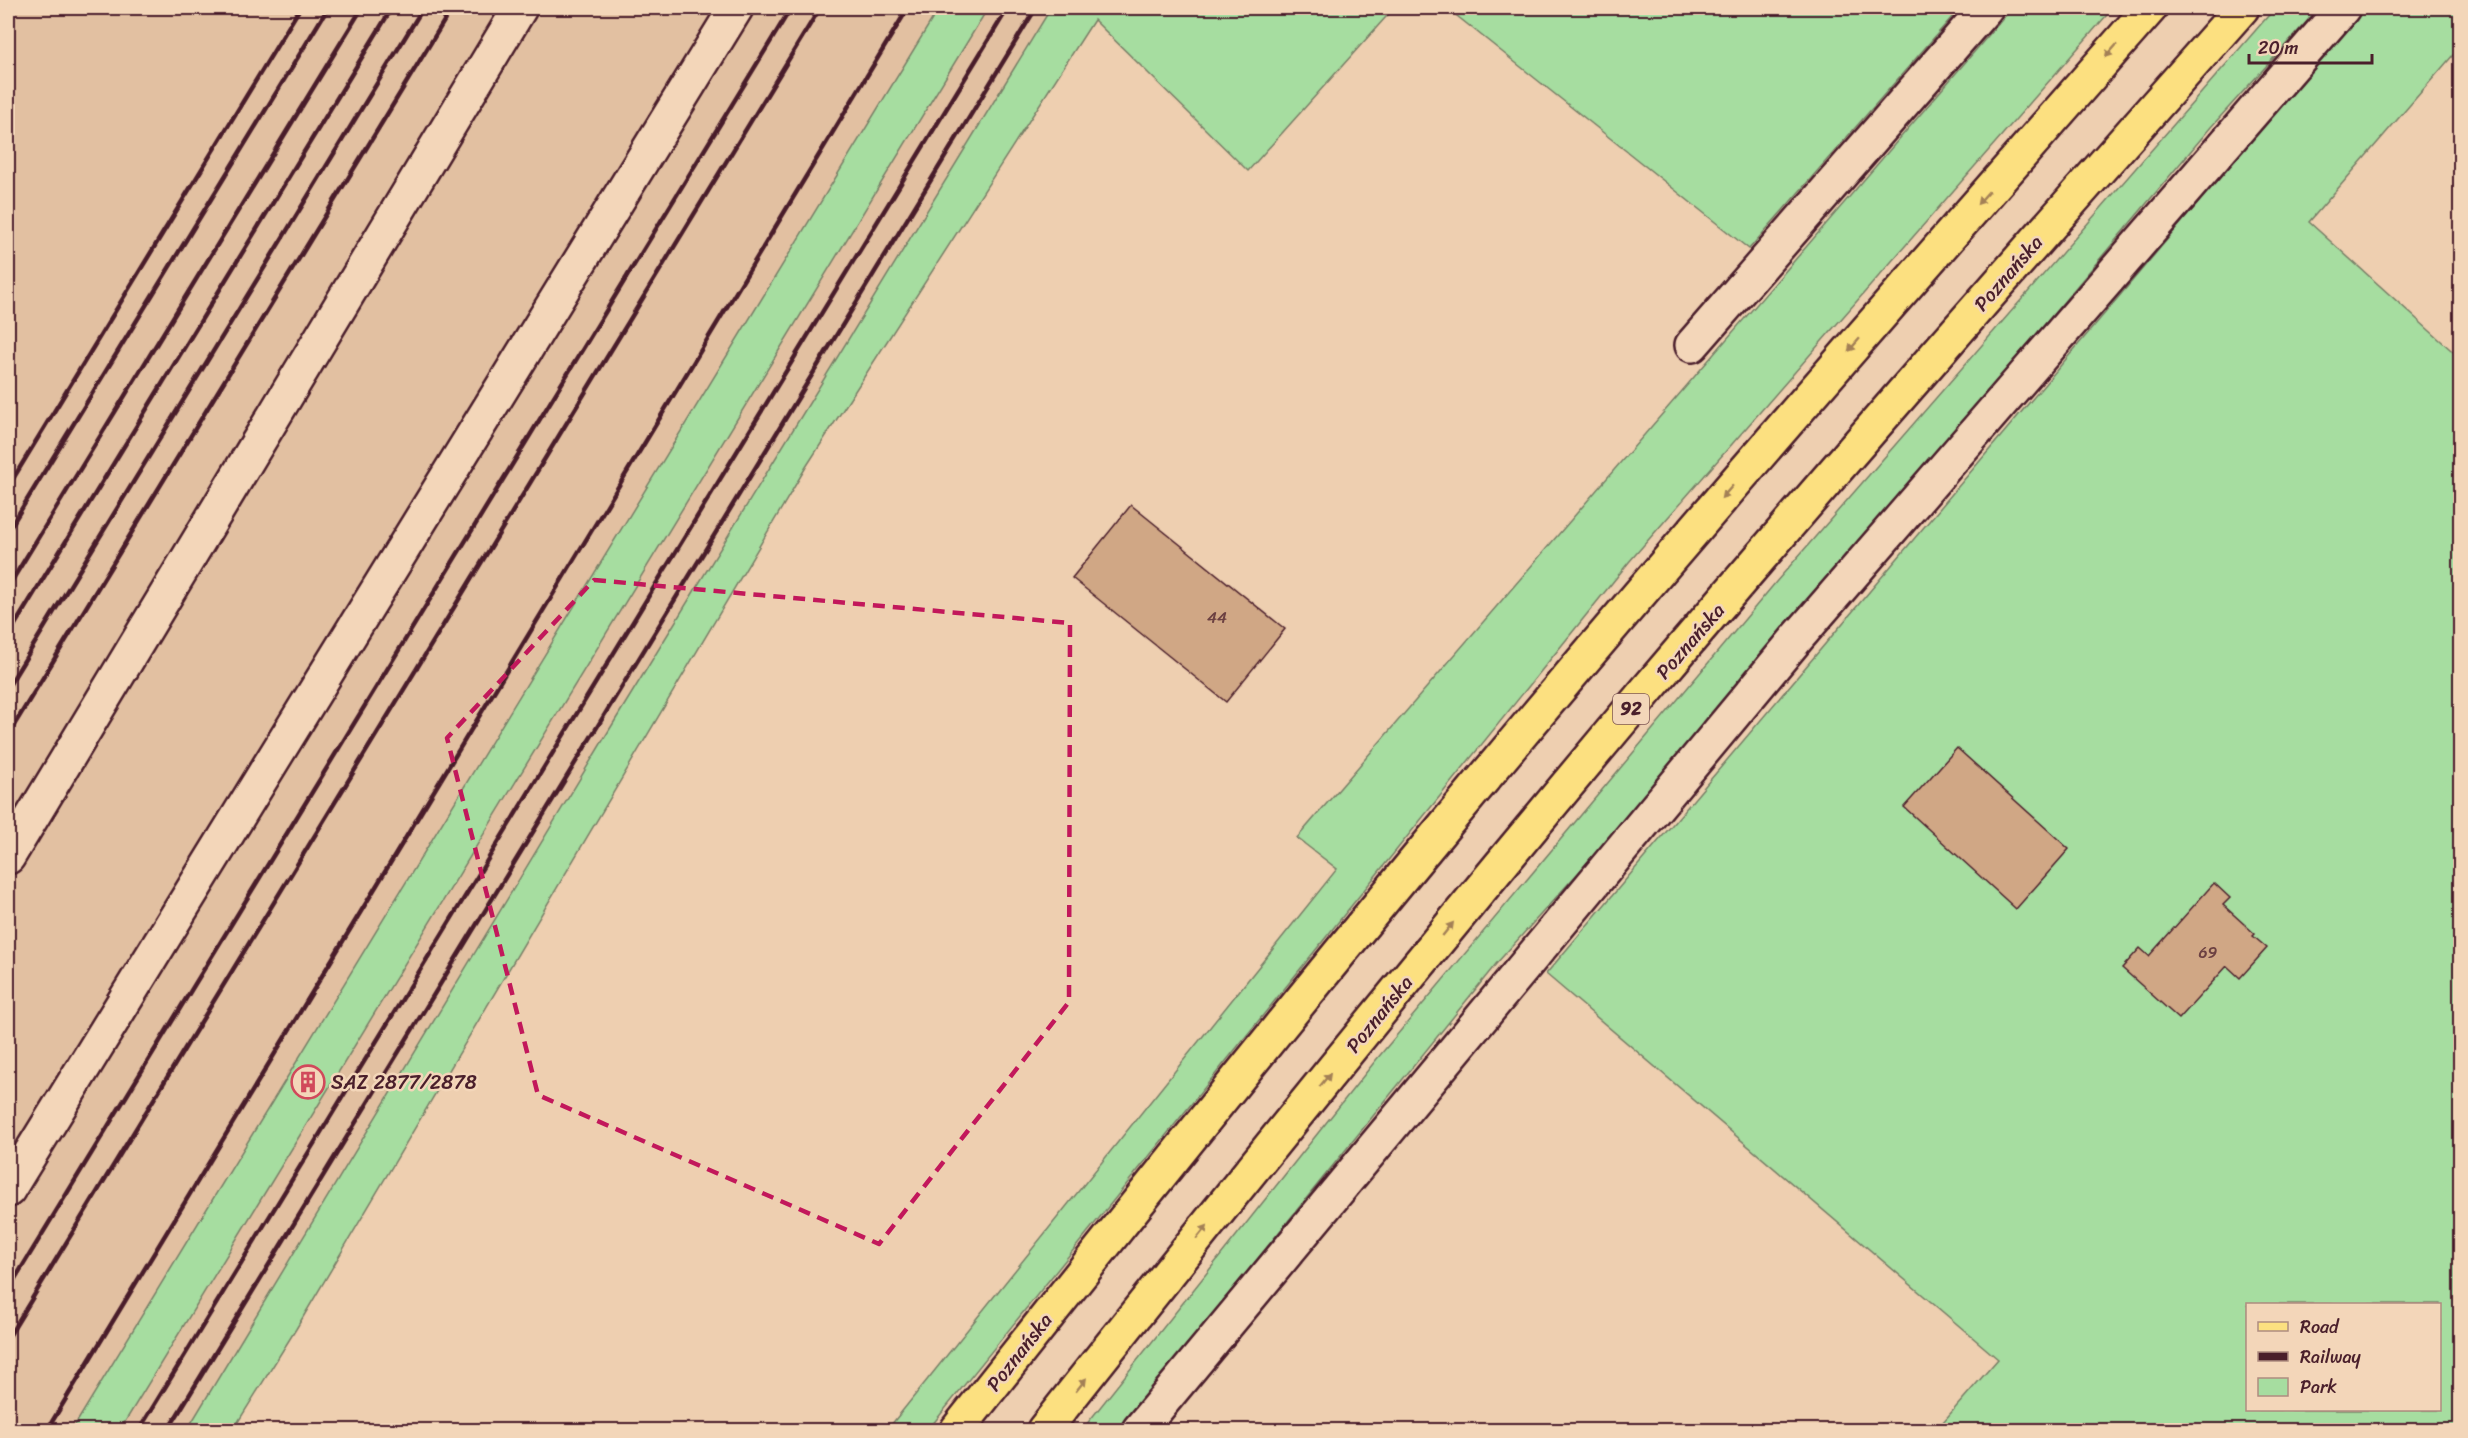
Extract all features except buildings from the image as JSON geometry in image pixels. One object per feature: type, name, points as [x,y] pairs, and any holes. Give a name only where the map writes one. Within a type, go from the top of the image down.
[{"type":"main road","name":"Poznańska","points":[[957,1431],[1147,1190],[1430,843],[1665,563],[2150,8]]},
{"type":"main road","name":"Poznańska","points":[[1044,1431],[1205,1227],[1521,840],[1641,697],[1979,305],[2242,8]]},
{"type":"street","points":[[8,857],[520,8]]},
{"type":"street","points":[[8,1190],[736,8]]},
{"type":"street","points":[[1692,345],[1986,8]]},
{"type":"street","points":[[1139,1431],[1798,637],[2343,8]]},
{"type":"highlighted area","points":[[594,580],[1070,623],[1069,1002],[879,1244],[538,1095],[447,738]]},
{"type":"shaded area","points":[[8,8],[939,8],[72,1430],[8,1430]]},
{"type":"shaded area","points":[[988,8],[1051,8],[608,732],[187,1430],[120,1430]]},
{"type":"green space","points":[[939,8],[988,8],[120,1430],[72,1430]]},
{"type":"green space","points":[[1051,8],[1394,8],[1248,171],[1094,20],[806,467],[296,1329],[233,1430],[187,1430],[608,732]]},
{"type":"green space","points":[[1447,8],[1960,8],[1749,249]]},
{"type":"green space","points":[[2012,8],[2113,8],[1629,562],[928,1430],[887,1430],[1337,869],[1297,838]]},
{"type":"green space","points":[[2275,8],[2319,8],[2211,127],[1643,801],[1496,964],[1119,1430],[1082,1430],[1376,1060],[1776,582]]},
{"type":"green space","points":[[2363,8],[2460,8],[2460,47],[2309,222],[2460,358],[2460,1430],[1936,1430],[1998,1359],[1546,974]]},
{"type":"railway","points":[[8,487],[300,8]]},
{"type":"railway","points":[[8,531],[328,8]]},
{"type":"railway","points":[[8,587],[362,8]]},
{"type":"railway","points":[[8,636],[392,8]]},
{"type":"railway","points":[[8,687],[423,8]]},
{"type":"railway","points":[[8,735],[452,8]]},
{"type":"railway","points":[[8,1290],[791,8]]},
{"type":"railway","points":[[8,1338],[820,8]]},
{"type":"railway","points":[[47,1430],[908,8]]},
{"type":"railway","points":[[139,1430],[1008,8]]},
{"type":"railway","points":[[168,1430],[1036,8]]},
{"type":"place","name":"SAZ 2877/2878","points":[[308,1082]]}]
